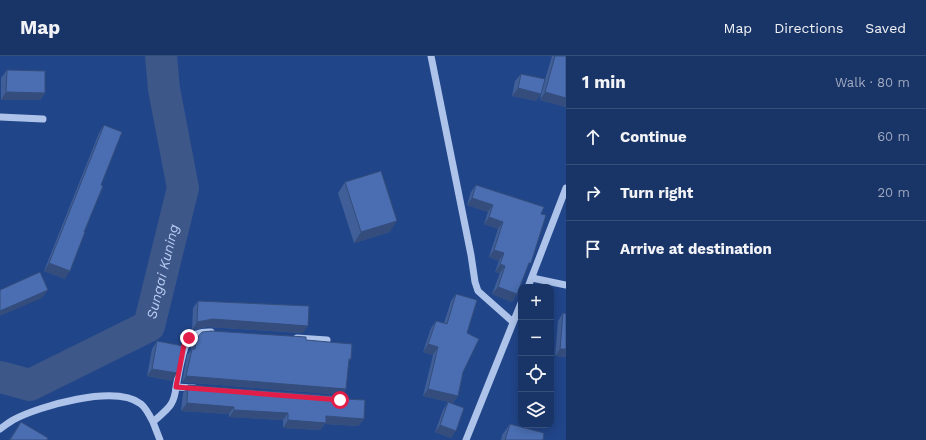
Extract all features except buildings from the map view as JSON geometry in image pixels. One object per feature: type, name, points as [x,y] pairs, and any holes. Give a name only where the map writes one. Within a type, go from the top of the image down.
[{"type":"street","points":[[431,56],[476,286],[478,291],[485,299],[513,322]]},
{"type":"street","points":[[0,117],[43,119]]},
{"type":"street","points":[[529,284],[566,188]]},
{"type":"street","points":[[532,278],[566,285]]},
{"type":"street","points":[[466,440],[518,311]]},
{"type":"street","points":[[153,422],[172,405],[175,398],[184,345],[189,338],[195,334],[207,332],[215,333]]},
{"type":"street","points":[[287,338],[327,340]]},
{"type":"street","points":[[176,387],[200,389]]},
{"type":"street","points":[[0,429],[12,420],[46,407],[83,398],[109,396],[129,398],[141,404],[153,422],[160,440]]},
{"type":"waterway","name":"Sungai Kuning","points":[[0,377],[30,385],[149,326],[183,188],[164,89],[161,56]]},
{"type":"route","points":[[189,338],[184,345],[176,387],[340,400]]}]
